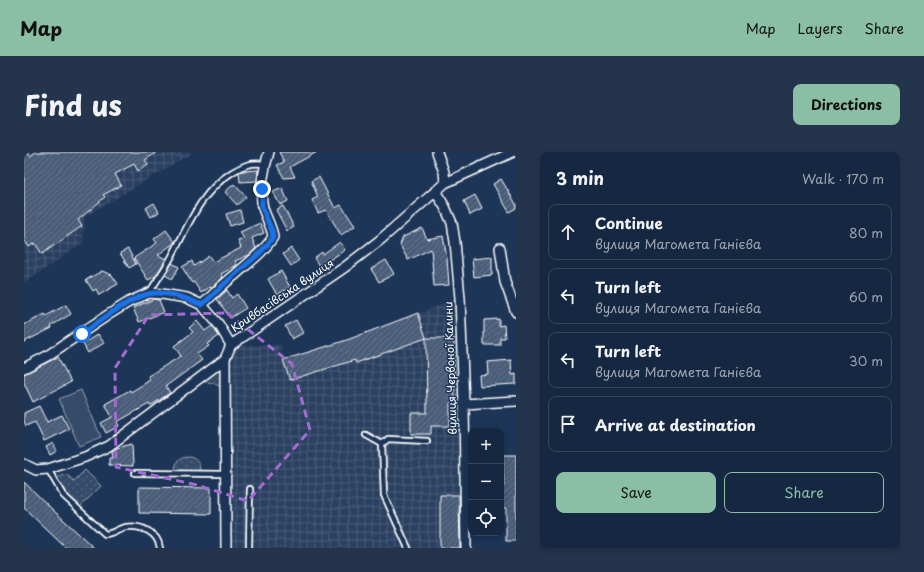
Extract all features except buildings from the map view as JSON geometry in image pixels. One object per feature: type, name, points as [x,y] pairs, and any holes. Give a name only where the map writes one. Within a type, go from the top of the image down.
[{"type":"street","points":[[202,305],[261,252],[269,244],[273,237],[262,207],[262,189],[269,152]]},
{"type":"street","points":[[437,152],[444,172],[445,183]]},
{"type":"street","name":"Кривбасівська вулиця","points":[[24,464],[36,470],[48,469],[84,457],[109,446],[225,359],[231,345],[345,267],[380,240],[445,183],[513,152]]},
{"type":"street","name":"вулиця Червоної Калини","points":[[435,191],[452,223],[460,298],[464,404],[466,548]]},
{"type":"street","points":[[500,248],[505,282],[516,312]]},
{"type":"street","points":[[24,368],[47,356],[108,315],[130,302],[149,294],[162,294],[187,298],[202,305],[219,325],[231,345]]},
{"type":"street","points":[[225,359],[226,548]]},
{"type":"street","points":[[464,404],[516,401]]},
{"type":"lane","points":[[149,294],[173,254],[185,229],[208,193],[222,179],[242,166],[255,163],[266,164]]},
{"type":"lane","points":[[366,436],[382,444]]},
{"type":"lane","points":[[382,444],[388,439],[427,441]]},
{"type":"lane","points":[[382,444],[384,495],[408,548]]},
{"type":"lane","points":[[48,469],[64,496],[106,534],[110,534],[125,527],[135,526],[155,536],[159,542],[160,548]]},
{"type":"lane","points":[[135,473],[225,474]]},
{"type":"lane","points":[[249,548],[250,489]]},
{"type":"highlighted area","points":[[227,313],[292,364],[310,430],[248,501],[197,485],[116,467],[115,368],[149,315]]},
{"type":"shaded area","points":[[24,152],[194,152],[84,217],[83,243],[24,283]]},
{"type":"shaded area","points":[[460,298],[466,548],[226,548],[225,359],[231,345],[281,345],[284,360],[340,342]]},
{"type":"shaded area","points":[[225,359],[225,389],[213,383],[202,382]]},
{"type":"shaded area","points":[[81,390],[101,437],[79,446],[59,399]]},
{"type":"shaded area","points":[[190,457],[198,463],[200,474],[175,473],[178,461],[183,458]]},
{"type":"shaded area","points":[[85,470],[101,486],[78,509],[63,495],[54,479],[66,474],[74,481]]},
{"type":"route","points":[[82,334],[108,315],[130,302],[149,294],[162,294],[187,298],[202,305],[261,252],[269,244],[273,237],[262,207],[262,189]]}]
